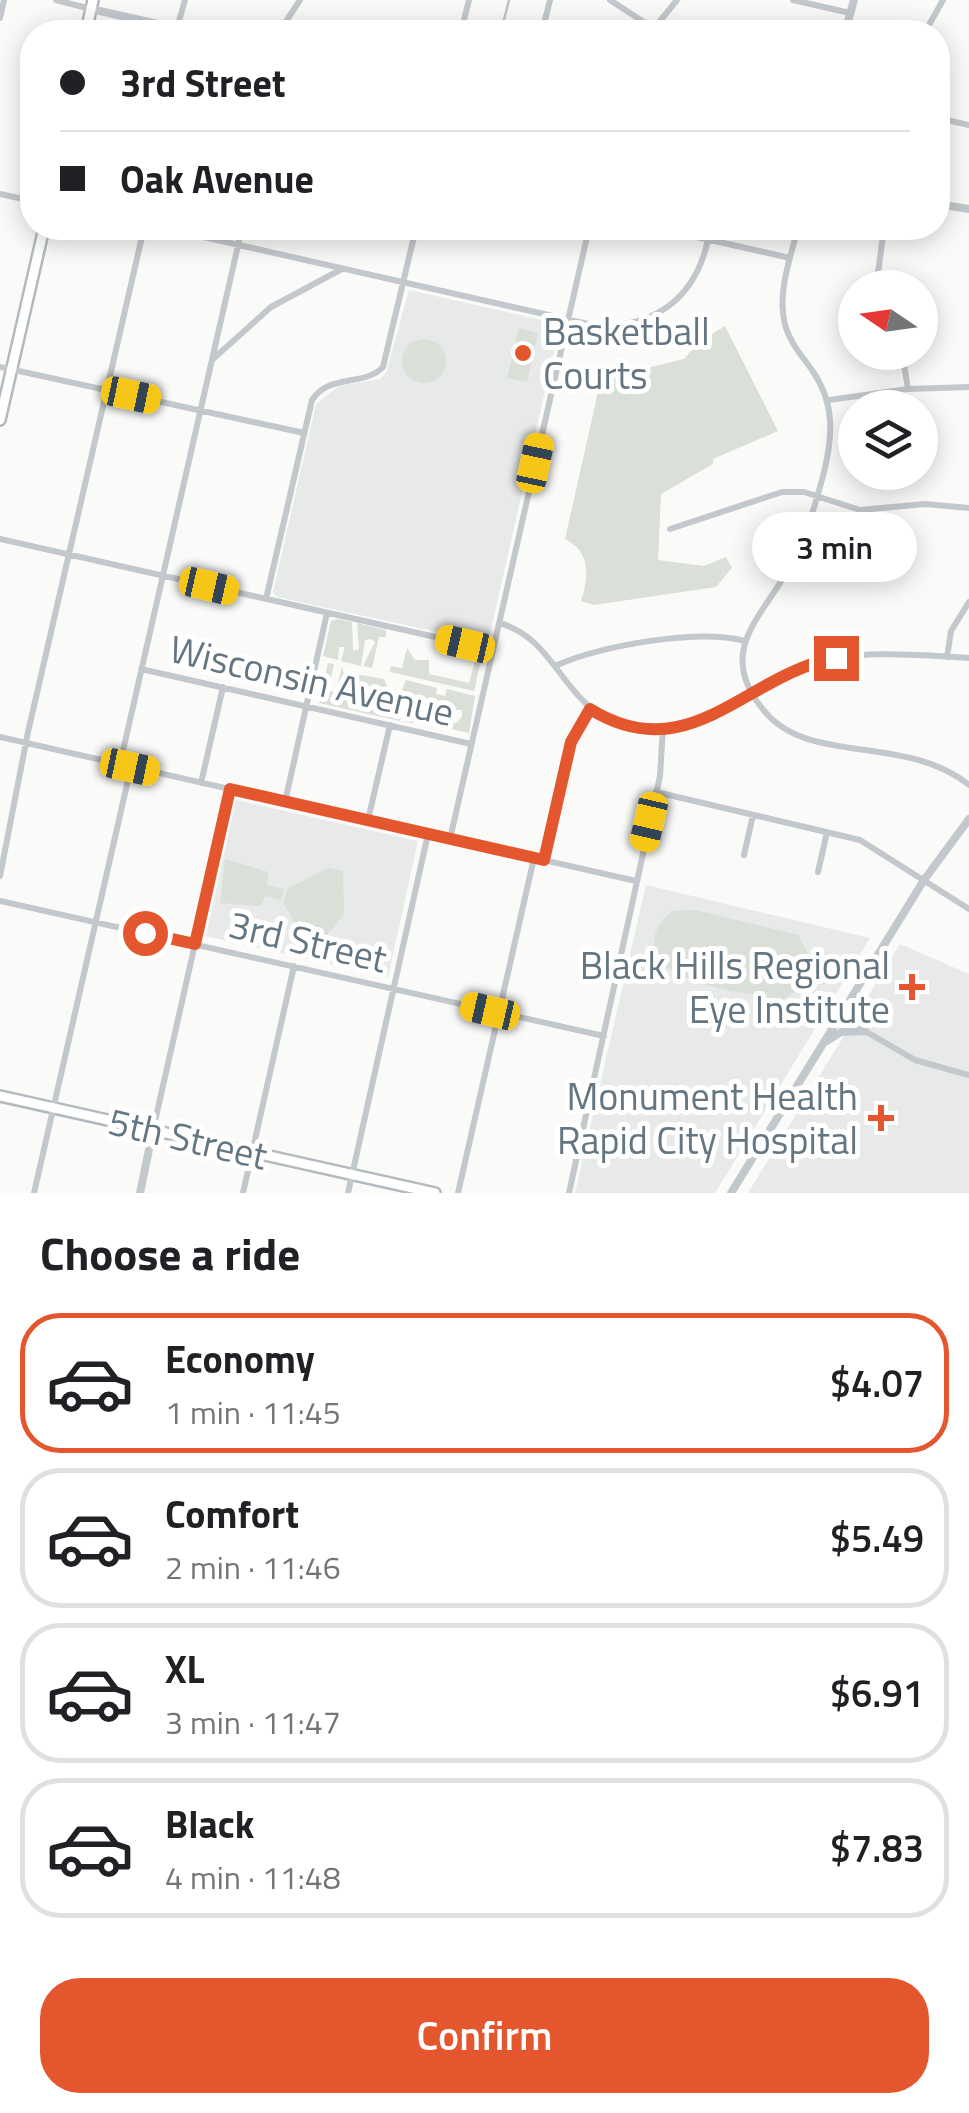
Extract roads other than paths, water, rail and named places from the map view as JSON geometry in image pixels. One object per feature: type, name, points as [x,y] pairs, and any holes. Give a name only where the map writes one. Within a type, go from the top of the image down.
[{"type":"main road","points":[[0,420],[6,368],[41,240]]},
{"type":"main road","name":"5th Street","points":[[0,1096],[434,1193]]},
{"type":"street","points":[[0,18],[4,0]]},
{"type":"street","points":[[56,0],[92,4],[149,20]]},
{"type":"street","points":[[610,0],[638,20]]},
{"type":"street","points":[[793,0],[850,13]]},
{"type":"street","points":[[848,20],[854,0]]},
{"type":"street","points":[[0,876],[26,743],[141,240]]},
{"type":"street","points":[[220,240],[568,320],[614,326],[668,309],[690,287],[708,240],[790,258]]},
{"type":"street","points":[[120,764],[239,240]]},
{"type":"street","points":[[266,599],[312,400],[320,390],[338,380],[373,375],[383,367],[413,240]]},
{"type":"street","points":[[450,839],[590,240]]},
{"type":"street","points":[[795,240],[784,292],[785,325],[828,400],[830,439],[817,496],[794,559],[745,641],[743,671],[752,696],[767,715],[796,736],[926,758],[969,785]]},
{"type":"street","points":[[878,270],[882,240]]},
{"type":"street","points":[[212,360],[271,306],[329,280],[341,269]]},
{"type":"street","points":[[6,368],[304,433]]},
{"type":"street","points":[[905,370],[908,389]]},
{"type":"street","points":[[828,400],[908,389],[969,388]]},
{"type":"street","points":[[670,529],[770,494],[794,491],[860,510],[925,504],[969,508]]},
{"type":"street","points":[[0,538],[492,650]]},
{"type":"street","points":[[947,657],[950,631],[969,602]]},
{"type":"street","points":[[285,802],[328,613]]},
{"type":"street","points":[[499,623],[526,633],[555,666],[568,688],[590,709],[627,725],[664,727],[701,722],[793,671],[831,658],[969,658]]},
{"type":"street","points":[[555,666],[612,648],[700,638],[745,641]]},
{"type":"street","name":"Wisconsin Avenue","points":[[141,669],[471,744]]},
{"type":"street","points":[[201,783],[223,688]]},
{"type":"street","points":[[544,860],[571,742],[590,709]]},
{"type":"street","points":[[368,820],[390,726]]},
{"type":"street","points":[[570,1193],[656,792],[664,727]]},
{"type":"street","points":[[0,737],[636,881]]},
{"type":"street","points":[[34,1193],[130,767]]},
{"type":"street","points":[[140,1193],[230,789]]},
{"type":"street","points":[[656,792],[866,843],[969,908]]},
{"type":"street","points":[[744,855],[753,815]]},
{"type":"street","points":[[732,1193],[924,880],[969,819]]},
{"type":"street","points":[[818,872],[827,832]]},
{"type":"street","points":[[348,1193],[428,834]]},
{"type":"street","points":[[458,1193],[534,858]]},
{"type":"street","name":"3rd Street","points":[[0,901],[604,1036]]},
{"type":"street","points":[[243,1193],[294,966]]},
{"type":"street","points":[[840,1016],[915,1060],[969,1074]]},
{"type":"street","points":[[823,1043],[841,1032],[866,1032]]},
{"type":"waterway","points":[[504,20],[509,0]]},
{"type":"place","name":"Basketball Courts","points":[[523,353]]},
{"type":"place","name":"Black Hills Regional Eye Institute","points":[[912,987]]},
{"type":"place","name":"Monument Health Rapid City Hospital","points":[[881,1118]]}]
